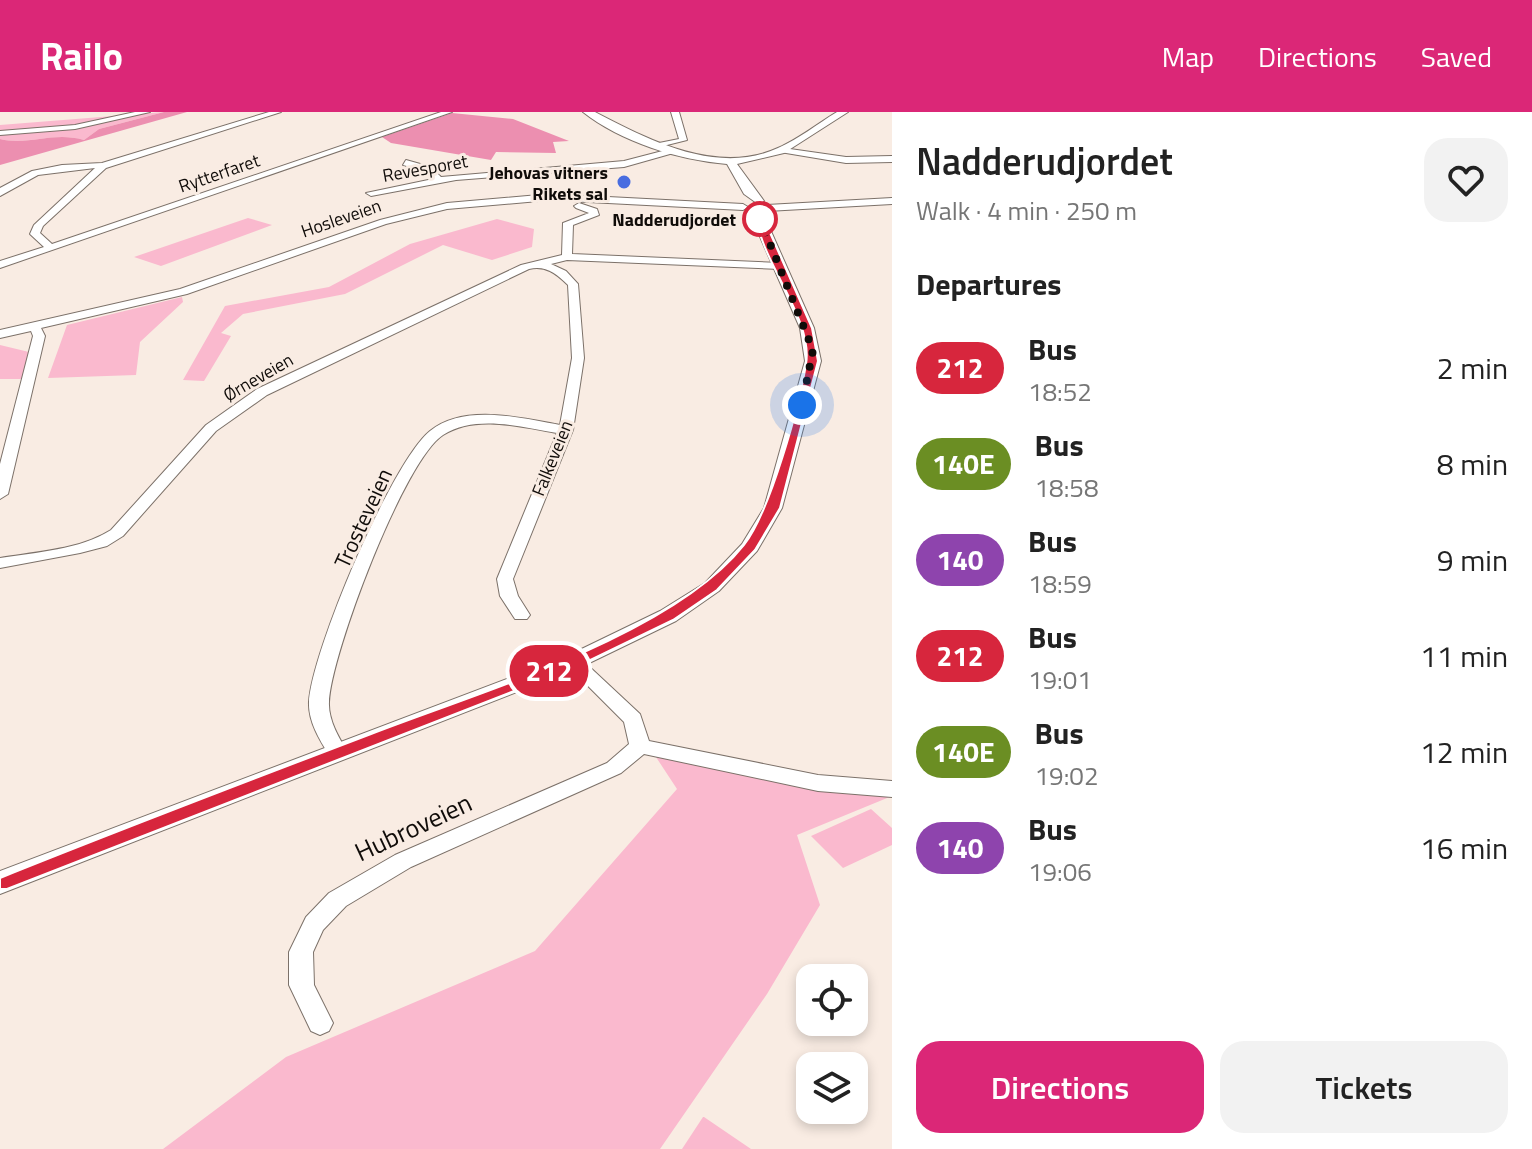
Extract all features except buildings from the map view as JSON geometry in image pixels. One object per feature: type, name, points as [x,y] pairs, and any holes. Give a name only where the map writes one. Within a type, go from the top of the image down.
[{"type":"street","points":[[0,133],[75,127],[146,112]]},
{"type":"street","points":[[0,193],[15,180],[35,173],[62,167],[103,166],[277,112]]},
{"type":"street","name":"Rytterfaret","points":[[0,265],[448,112]]},
{"type":"street","points":[[588,112],[674,150],[728,162],[783,150],[843,112]]},
{"type":"street","points":[[662,145],[683,140],[675,112]]},
{"type":"street","name":"Revesporet","points":[[371,193],[439,180],[529,169],[610,166],[674,150]]},
{"type":"street","points":[[783,150],[846,160],[892,159]]},
{"type":"street","points":[[0,883],[573,662],[668,616],[712,587],[750,547],[773,508],[813,361],[807,328],[754,205],[728,162]]},
{"type":"street","points":[[406,163],[428,169],[439,180]]},
{"type":"street","points":[[50,247],[35,234],[39,225],[103,166]]},
{"type":"street","name":"Hosleveien","points":[[0,334],[183,292],[383,222],[436,208],[550,197],[805,206],[892,201]]},
{"type":"street","points":[[567,257],[568,223],[594,215],[594,211],[579,206]]},
{"type":"street","name":"Ørneveien","points":[[0,563],[101,543],[117,533],[211,428],[262,392],[504,276],[567,257],[780,266]]},
{"type":"street","name":"Falkeveien","points":[[521,615],[509,596],[505,579],[566,430],[578,358],[576,293],[568,277],[541,263]]},
{"type":"street","points":[[0,494],[34,360],[39,336],[35,327]]},
{"type":"street","name":"Trosteveien","points":[[338,753],[325,730],[319,704],[326,663],[381,525],[422,449],[432,436],[462,423],[488,420],[566,430]]},
{"type":"street","points":[[573,662],[633,719],[640,746],[818,783],[892,789]]},
{"type":"street","name":"Hubroveien","points":[[320,1023],[306,1003],[300,975],[306,938],[322,913],[361,880],[614,768],[640,746]]},
{"type":"shaded area","points":[[164,112],[99,129],[84,140],[62,137],[21,141],[0,139],[0,125]]},
{"type":"shaded area","points":[[164,112],[187,112],[0,165],[0,139],[21,141],[62,137],[84,140],[99,129]]},
{"type":"shaded area","points":[[452,113],[513,119],[569,141],[553,142],[556,153],[496,152],[491,160],[391,143],[382,137]]},
{"type":"shaded area","points":[[248,218],[272,225],[161,266],[134,257]]},
{"type":"shaded area","points":[[497,219],[534,229],[532,247],[492,260],[443,245],[345,294],[243,314],[221,333],[231,336],[204,381],[183,380],[225,306],[329,287],[410,244]]},
{"type":"shaded area","points":[[182,297],[183,302],[140,342],[136,375],[48,378],[67,325]]},
{"type":"shaded area","points":[[0,345],[29,352],[23,379],[0,379]]},
{"type":"shaded area","points":[[654,754],[848,794],[892,796],[797,835],[820,905],[767,994],[660,1149],[163,1149],[286,1057],[535,951],[677,789]]},
{"type":"shaded area","points":[[871,809],[892,828],[892,845],[843,868],[811,836]]},
{"type":"shaded area","points":[[704,1117],[751,1149],[682,1149]]},
{"type":"bus line","name":"212","points":[[0,883],[573,662],[626,639],[712,587],[750,547],[773,508],[813,361],[807,328],[760,219]]},
{"type":"place","name":"Jehovas vitners Rikets sal","points":[[624,182]]},
{"type":"place","name":"Nadderudjordet","points":[[760,219]]},
{"type":"route","points":[[760,219],[807,328],[813,350],[802,405]]}]
